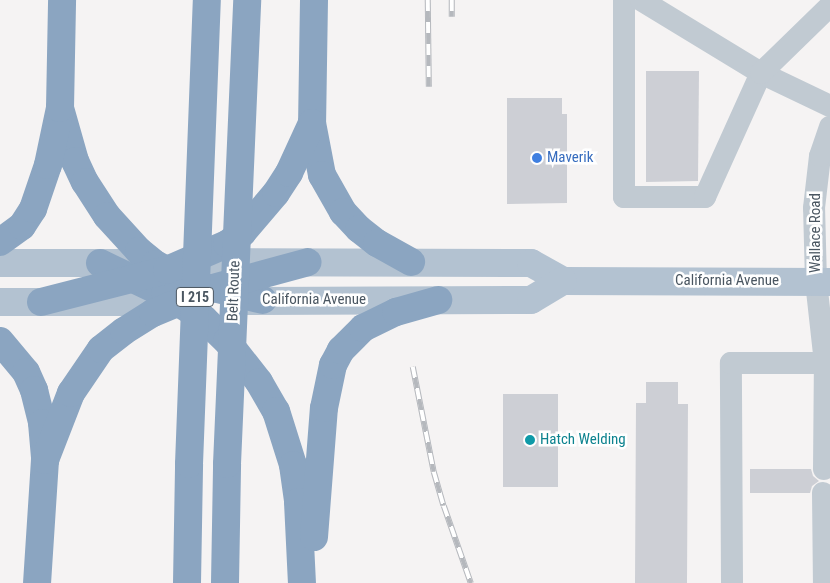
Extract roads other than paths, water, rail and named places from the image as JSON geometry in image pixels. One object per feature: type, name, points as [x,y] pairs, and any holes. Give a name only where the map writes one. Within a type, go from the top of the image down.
[{"type":"highway","points":[[0,242],[22,226],[33,210],[48,165],[60,108],[62,0]]},
{"type":"highway","name":"I 215","points":[[187,583],[189,464],[207,0]]},
{"type":"highway","name":"Belt Route","points":[[225,583],[227,464],[247,0]]},
{"type":"highway","points":[[314,0],[312,123],[322,174],[343,212],[377,243],[411,262]]},
{"type":"highway","points":[[60,108],[75,161],[94,197],[123,235],[160,269],[178,302],[204,319],[227,341],[260,382],[276,411],[289,445],[297,486],[302,583]]},
{"type":"highway","points":[[41,302],[160,269],[227,244],[242,233],[260,214],[289,173],[312,123]]},
{"type":"highway","points":[[45,460],[71,393],[101,349],[152,312],[213,288],[308,262]]},
{"type":"highway","points":[[160,269],[213,288],[263,300]]},
{"type":"highway","points":[[309,583],[324,408],[333,365],[341,350],[363,328],[396,312],[438,300]]},
{"type":"highway","points":[[0,341],[15,356],[34,390],[42,423],[45,460],[37,583]]},
{"type":"main road","name":"California Avenue","points":[[0,263],[100,263],[160,269],[308,262],[531,263],[563,281],[823,282]]},
{"type":"main road","name":"California Avenue","points":[[0,302],[531,300],[563,281]]},
{"type":"street","points":[[624,0],[624,197],[705,197],[761,73],[830,6]]},
{"type":"street","points":[[641,0],[761,73],[830,106]]},
{"type":"street","name":"Wallace Road","points":[[824,469],[828,363],[816,181],[820,156],[830,127]]},
{"type":"street","points":[[732,583],[731,363],[828,363]]},
{"type":"street","points":[[823,493],[824,583]]},
{"type":"railway","points":[[428,0],[429,87]]},
{"type":"railway","points":[[452,0],[452,17]]},
{"type":"railway","points":[[413,367],[434,472],[471,583]]},
{"type":"place","name":"Maverik","points":[[537,158]]},
{"type":"place","name":"Hatch Welding","points":[[530,440]]}]
